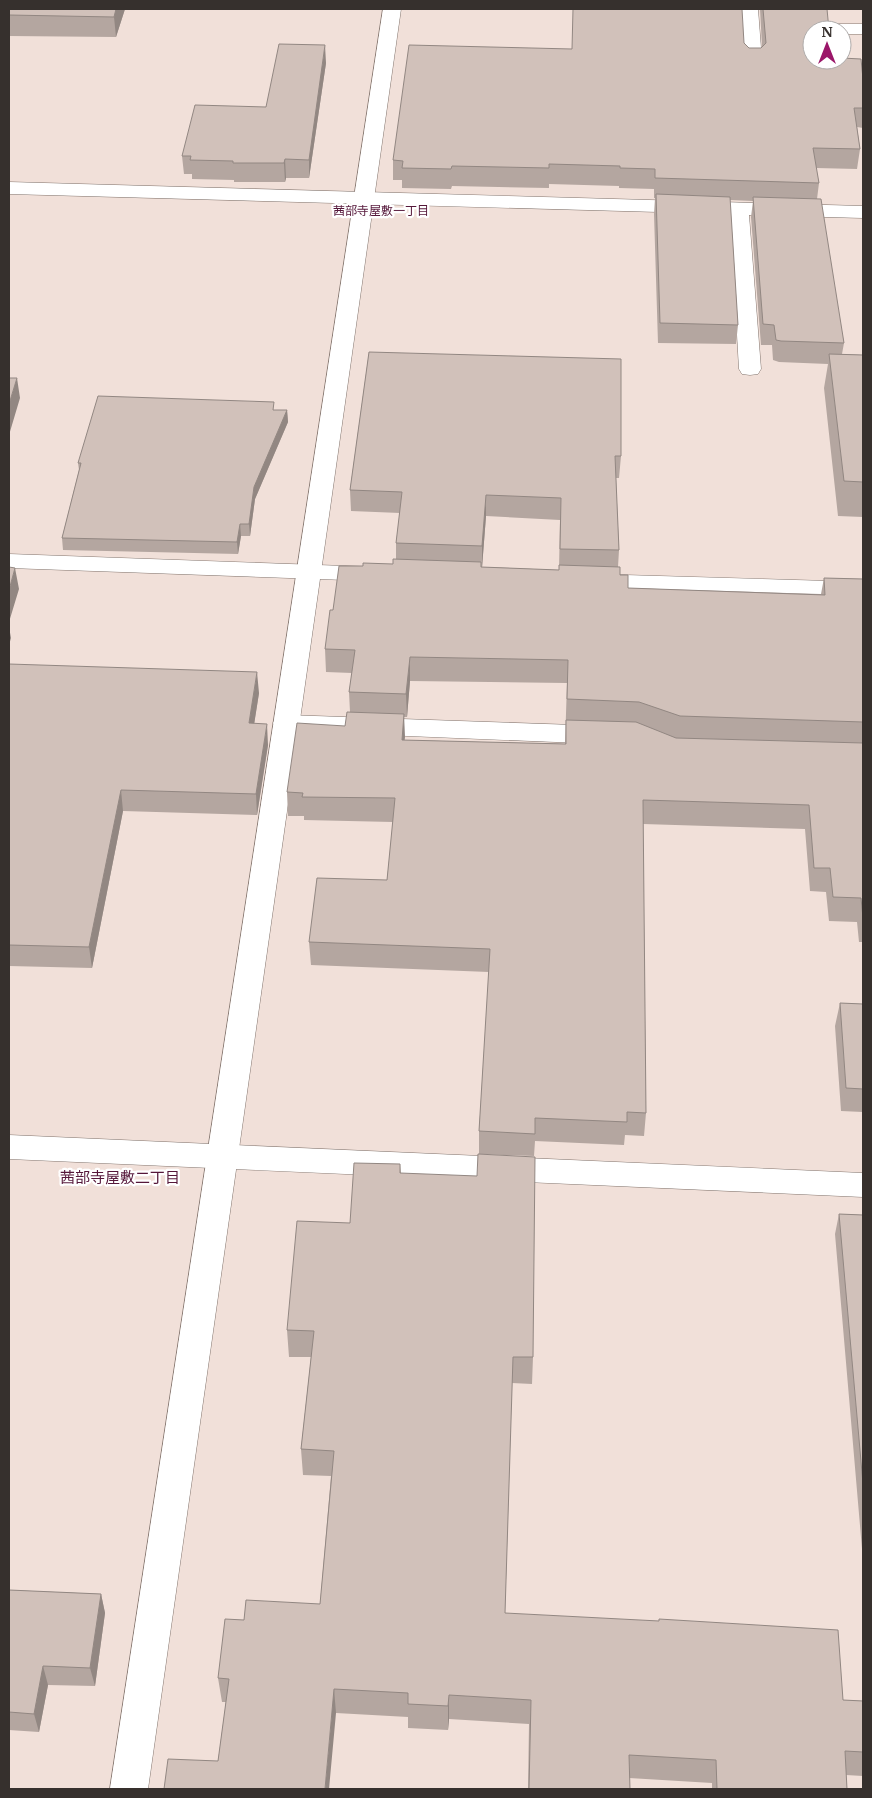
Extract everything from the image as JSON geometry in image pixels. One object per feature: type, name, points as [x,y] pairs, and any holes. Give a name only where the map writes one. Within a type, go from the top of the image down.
[{"type":"street","points":[[129,1789],[392,9]]},
{"type":"street","points":[[749,9],[753,61]]},
{"type":"street","points":[[9,188],[863,212]]},
{"type":"street","points":[[739,209],[750,369]]},
{"type":"street","points":[[9,561],[398,574]]},
{"type":"street","points":[[566,580],[863,589]]},
{"type":"street","points":[[286,723],[627,736]]},
{"type":"street","points":[[9,1147],[863,1185]]},
{"type":"building","points":[[9,9],[116,9],[114,17],[9,15]]},
{"type":"building","points":[[573,9],[742,9],[744,43],[749,48],[761,48],[766,43],[763,9],[827,9],[828,20],[802,20],[802,70],[852,70],[852,59],[861,59],[863,108],[854,108],[860,149],[813,148],[819,183],[655,178],[655,169],[620,168],[620,166],[549,164],[549,168],[452,166],[451,169],[402,168],[403,161],[393,160],[409,45],[572,49]]},
{"type":"building","points":[[279,44],[325,45],[309,160],[285,159],[284,163],[233,163],[233,161],[190,160],[191,156],[182,156],[195,105],[266,107]]},
{"type":"building","points":[[656,194],[730,197],[738,325],[660,323]]},
{"type":"building","points":[[753,197],[821,199],[844,343],[776,340],[774,325],[763,324]]},
{"type":"building","points":[[369,352],[621,359],[621,456],[615,456],[619,550],[560,549],[561,498],[486,495],[482,546],[396,543],[402,492],[350,490]]},
{"type":"building","points":[[829,354],[863,355],[863,482],[844,481]]},
{"type":"building","points":[[9,378],[17,378],[9,404]]},
{"type":"building","points":[[98,396],[274,402],[273,410],[287,410],[254,487],[249,524],[240,524],[237,542],[62,538],[81,463],[78,463]]},
{"type":"building","points":[[393,559],[481,562],[481,567],[559,570],[559,565],[620,567],[620,575],[628,575],[628,588],[825,595],[824,578],[863,579],[863,722],[680,716],[639,702],[567,699],[568,660],[410,657],[406,694],[349,692],[355,650],[325,649],[330,610],[333,610],[339,566],[363,566],[363,563],[393,564]]},
{"type":"building","points":[[9,567],[15,568],[9,590]]},
{"type":"building","points":[[9,664],[257,672],[249,723],[267,724],[256,794],[121,790],[89,947],[9,945]]},
{"type":"building","points":[[347,712],[404,714],[402,740],[566,744],[566,720],[636,722],[676,738],[863,743],[863,918],[861,898],[833,897],[830,868],[814,868],[809,805],[643,800],[646,1113],[627,1112],[627,1122],[535,1118],[535,1134],[479,1131],[490,949],[309,942],[317,878],[387,880],[395,798],[302,797],[303,793],[287,792],[297,723],[345,726]]},
{"type":"building","points":[[840,1003],[863,1004],[863,1089],[846,1088]]},
{"type":"building","points":[[478,1154],[535,1157],[533,1357],[513,1357],[505,1613],[659,1621],[659,1619],[838,1630],[843,1700],[863,1701],[863,1752],[845,1751],[847,1789],[717,1789],[716,1760],[629,1755],[630,1789],[529,1789],[531,1700],[449,1695],[448,1706],[408,1704],[408,1693],[334,1689],[325,1789],[164,1789],[168,1759],[218,1761],[229,1679],[218,1678],[225,1619],[244,1620],[246,1600],[320,1604],[334,1451],[301,1449],[314,1331],[287,1330],[297,1221],[350,1223],[354,1163],[400,1164],[400,1173],[477,1176]]},
{"type":"building","points":[[839,1214],[863,1215],[863,1484]]},
{"type":"building","points":[[9,1590],[101,1594],[90,1668],[43,1666],[34,1714],[9,1712]]},
{"type":"district","name":"茜部寺屋敷一丁目","points":[[381,210]]},
{"type":"district","name":"茜部寺屋敷二丁目","points":[[120,1177]]}]
